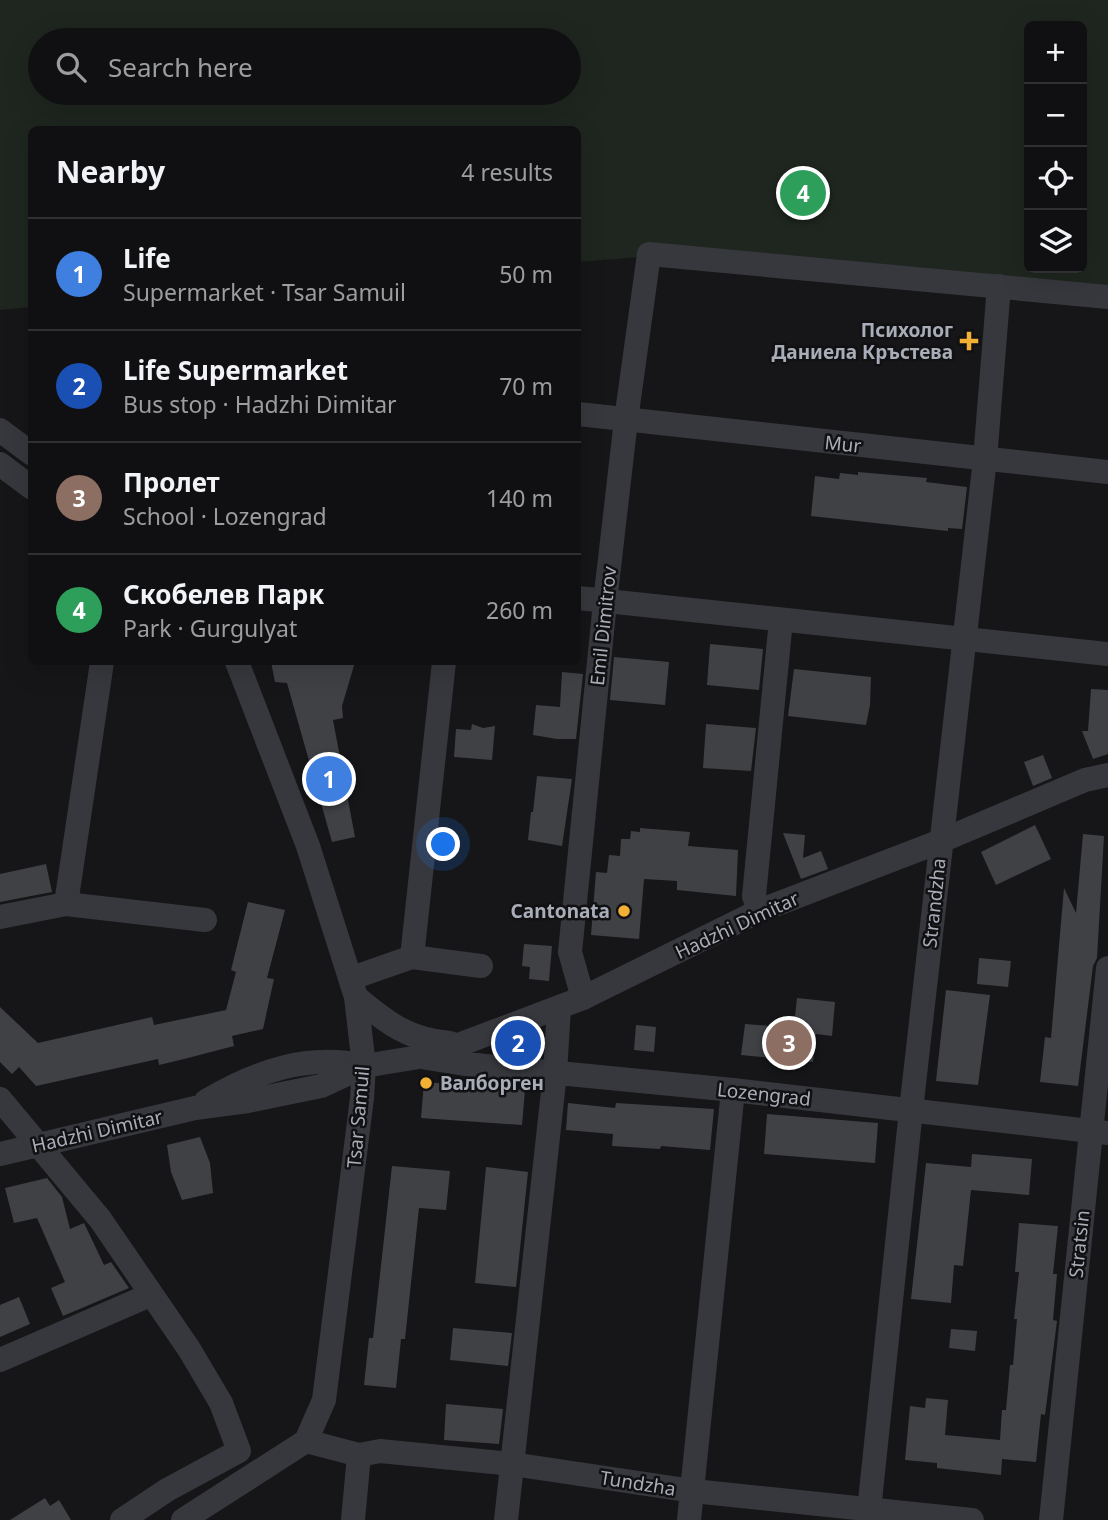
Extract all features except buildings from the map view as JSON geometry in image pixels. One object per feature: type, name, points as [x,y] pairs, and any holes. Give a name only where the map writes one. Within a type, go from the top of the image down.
[{"type":"street","name":"Emil Dimitrov","points":[[583,998],[570,953],[605,602],[649,254],[999,286]]},
{"type":"street","points":[[999,286],[1108,297]]},
{"type":"street","name":"Strandzha","points":[[868,1515],[985,459],[999,286]]},
{"type":"street","name":"Mur","points":[[581,414],[1108,472]]},
{"type":"street","points":[[0,430],[28,451]]},
{"type":"street","points":[[0,464],[28,485]]},
{"type":"street","points":[[581,598],[1108,653]]},
{"type":"street","points":[[759,911],[754,896],[781,620]]},
{"type":"street","points":[[66,904],[102,665]]},
{"type":"street","name":"Tsar Samuil","points":[[238,665],[308,846],[354,987],[364,1066],[324,1400],[306,1441]]},
{"type":"street","points":[[412,957],[444,665]]},
{"type":"street","name":"Hadzhi Dimitar","points":[[0,1154],[195,1108],[248,1101],[321,1086],[364,1066],[419,1057],[461,1044],[583,998],[759,911],[941,841],[1085,780],[1108,775]]},
{"type":"street","points":[[0,917],[66,904],[205,920]]},
{"type":"street","points":[[461,1044],[418,1038],[388,1022],[354,987],[412,957],[481,967]]},
{"type":"street","name":"Stratsin","points":[[1051,1520],[1099,1132],[1108,968]]},
{"type":"street","points":[[506,1520],[555,1073],[559,1008]]},
{"type":"street","name":"Lozengrad","points":[[419,1057],[1099,1132]]},
{"type":"street","points":[[689,1520],[733,1090]]},
{"type":"street","points":[[0,1099],[100,1219],[189,1349],[221,1403],[239,1451],[167,1490],[122,1520]]},
{"type":"street","points":[[0,1360],[150,1294]]},
{"type":"street","points":[[183,1520],[306,1441]]},
{"type":"street","name":"Tundzha","points":[[306,1441],[359,1455],[380,1451],[512,1464],[868,1515],[972,1520]]},
{"type":"street","points":[[353,1520],[359,1455]]},
{"type":"shaded area","points":[[0,0],[1108,0],[1108,308],[652,256],[581,262],[581,126],[28,126],[28,307],[0,310]]},
{"type":"place","name":"Скобелев Парк","points":[[803,193]]},
{"type":"place","name":"Психолог Даниела Кръстева","points":[[969,341]]},
{"type":"place","name":"Life","points":[[329,779]]},
{"type":"place","name":"Cantonata","points":[[624,911]]},
{"type":"place","name":"Life Supermarket","points":[[518,1043]]},
{"type":"place","name":"Пролет","points":[[789,1043]]},
{"type":"place","name":"Валборген","points":[[426,1083]]}]
